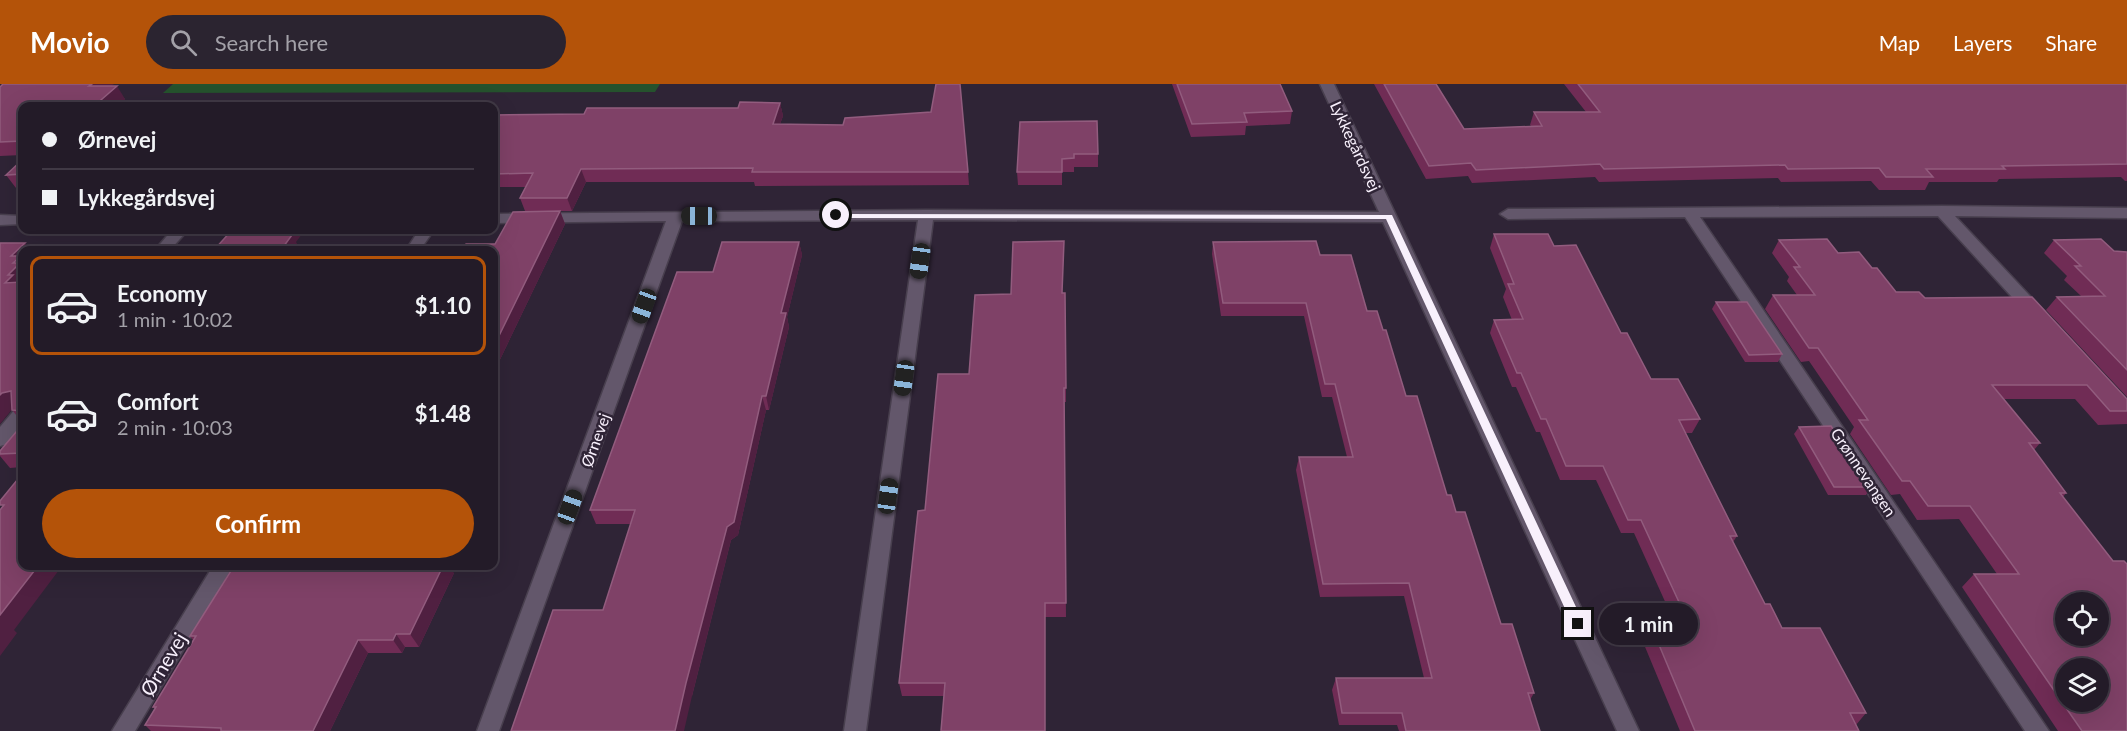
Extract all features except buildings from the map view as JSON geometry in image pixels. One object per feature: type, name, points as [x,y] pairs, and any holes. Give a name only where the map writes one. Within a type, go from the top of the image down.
[{"type":"street","name":"Lykkegårdsvej","points":[[1327,84],[1628,731]]},
{"type":"street","points":[[1942,211],[2046,324]]},
{"type":"street","points":[[1508,213],[1942,211],[2127,213]]},
{"type":"street","name":"Grønnevangen","points":[[1690,213],[2038,731]]},
{"type":"street","points":[[855,731],[926,214]]},
{"type":"street","points":[[498,218],[926,214],[1389,217]]},
{"type":"street","name":"Ørnevej","points":[[488,731],[676,216]]},
{"type":"street","points":[[0,220],[18,220]]},
{"type":"street","points":[[166,246],[176,234]]},
{"type":"street","points":[[0,439],[18,418]]},
{"type":"street","name":"Ørnevej","points":[[123,731],[221,570]]},
{"type":"green space","points":[[173,84],[660,84],[655,92],[163,93]]},
{"type":"route","points":[[836,215],[1389,217],[1578,624]]}]
